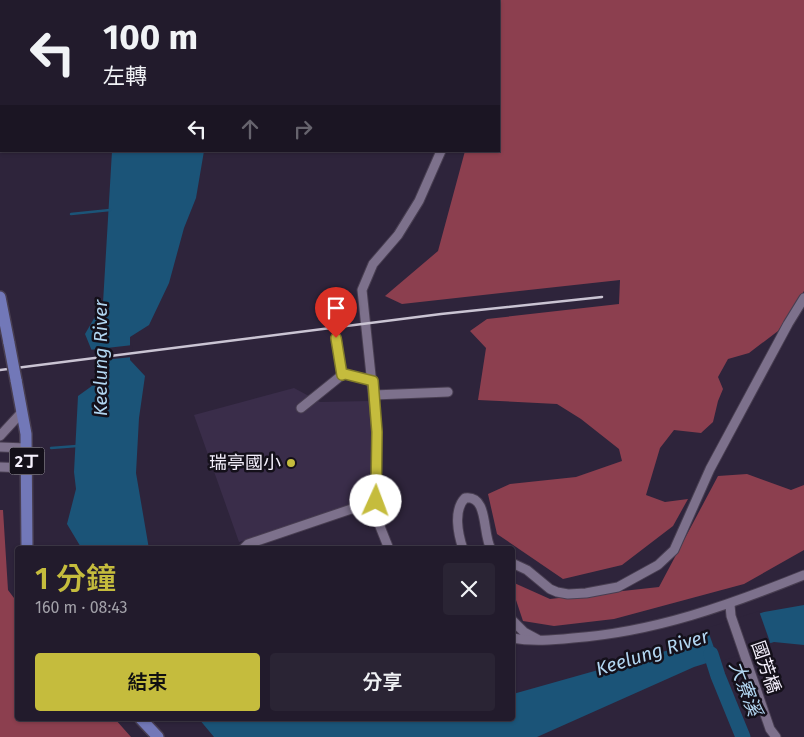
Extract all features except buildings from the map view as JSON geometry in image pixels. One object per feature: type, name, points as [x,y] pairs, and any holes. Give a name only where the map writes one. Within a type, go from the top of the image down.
[{"type":"main road","name":"2丁","points":[[0,297],[22,412],[26,448],[26,546]]},
{"type":"main road","points":[[143,721],[158,737]]},
{"type":"street","points":[[388,546],[379,524],[376,501],[377,432],[362,290],[373,264],[398,235],[418,201],[441,152]]},
{"type":"street","points":[[515,564],[527,570],[550,589],[568,594],[586,593],[618,587],[658,565],[674,550],[710,469],[804,298]]},
{"type":"street","points":[[336,338],[342,375]]},
{"type":"street","points":[[301,408],[342,375],[345,374],[373,381]]},
{"type":"street","points":[[374,394],[448,392]]},
{"type":"street","points":[[0,436],[22,412]]},
{"type":"street","points":[[0,447],[26,448]]},
{"type":"street","points":[[0,467],[27,468]]},
{"type":"street","points":[[462,546],[459,539],[458,518],[460,502],[470,497],[476,499],[480,505],[490,546]]},
{"type":"street","points":[[246,546],[376,501]]},
{"type":"street","points":[[515,638],[540,641],[599,636],[645,628],[730,605],[804,575]]},
{"type":"street","name":"國芳橋","points":[[730,605],[731,616],[773,733]]},
{"type":"street","points":[[515,623],[524,632],[540,641]]},
{"type":"shaded area","points":[[500,0],[804,0],[804,291],[778,331],[749,353],[728,359],[718,377],[723,389],[713,422],[701,433],[674,430],[660,448],[646,495],[665,502],[688,499],[673,526],[622,565],[563,579],[497,534],[488,494],[510,484],[576,477],[622,461],[619,449],[581,419],[557,404],[478,400],[486,348],[470,331],[487,319],[619,304],[620,280],[402,304],[385,296],[438,251],[465,152],[500,152]]},
{"type":"shaded area","name":"瑞亭國小","points":[[294,388],[320,402],[370,401],[373,428],[368,499],[277,531],[239,542],[194,415]]},
{"type":"shaded area","points":[[747,474],[791,490],[804,485],[804,550],[744,584],[614,619],[554,626],[523,621],[515,597],[515,583],[550,599],[659,587],[718,476]]},
{"type":"shaded area","points":[[0,510],[3,510],[8,590],[15,599],[15,721],[117,721],[131,737],[0,737]]},
{"type":"water","name":"Keelung River","points":[[112,152],[204,152],[196,198],[184,228],[169,283],[149,325],[130,337],[130,360],[145,376],[139,418],[136,473],[148,546],[80,546],[67,524],[76,489],[74,472],[78,396],[103,378],[85,334],[103,303]]},
{"type":"water","points":[[804,605],[804,645],[774,642],[694,667],[537,737],[214,737],[201,721],[515,721],[515,693],[694,643],[700,633],[764,612]]},
{"type":"pier","points":[[133,345],[132,357],[94,361],[89,350]]},
{"type":"pier","points":[[759,611],[771,645],[719,662],[707,628]]},
{"type":"waterway","points":[[71,214],[110,210]]},
{"type":"waterway","points":[[51,448],[77,446]]},
{"type":"waterway","name":"大寮溪","points":[[711,654],[743,737]]},
{"type":"railway","points":[[0,370],[441,314],[602,297]]},
{"type":"place","name":"瑞亭國小","points":[[291,463]]},
{"type":"route","points":[[336,338],[342,375],[345,374],[373,381],[377,432],[376,501]]}]
